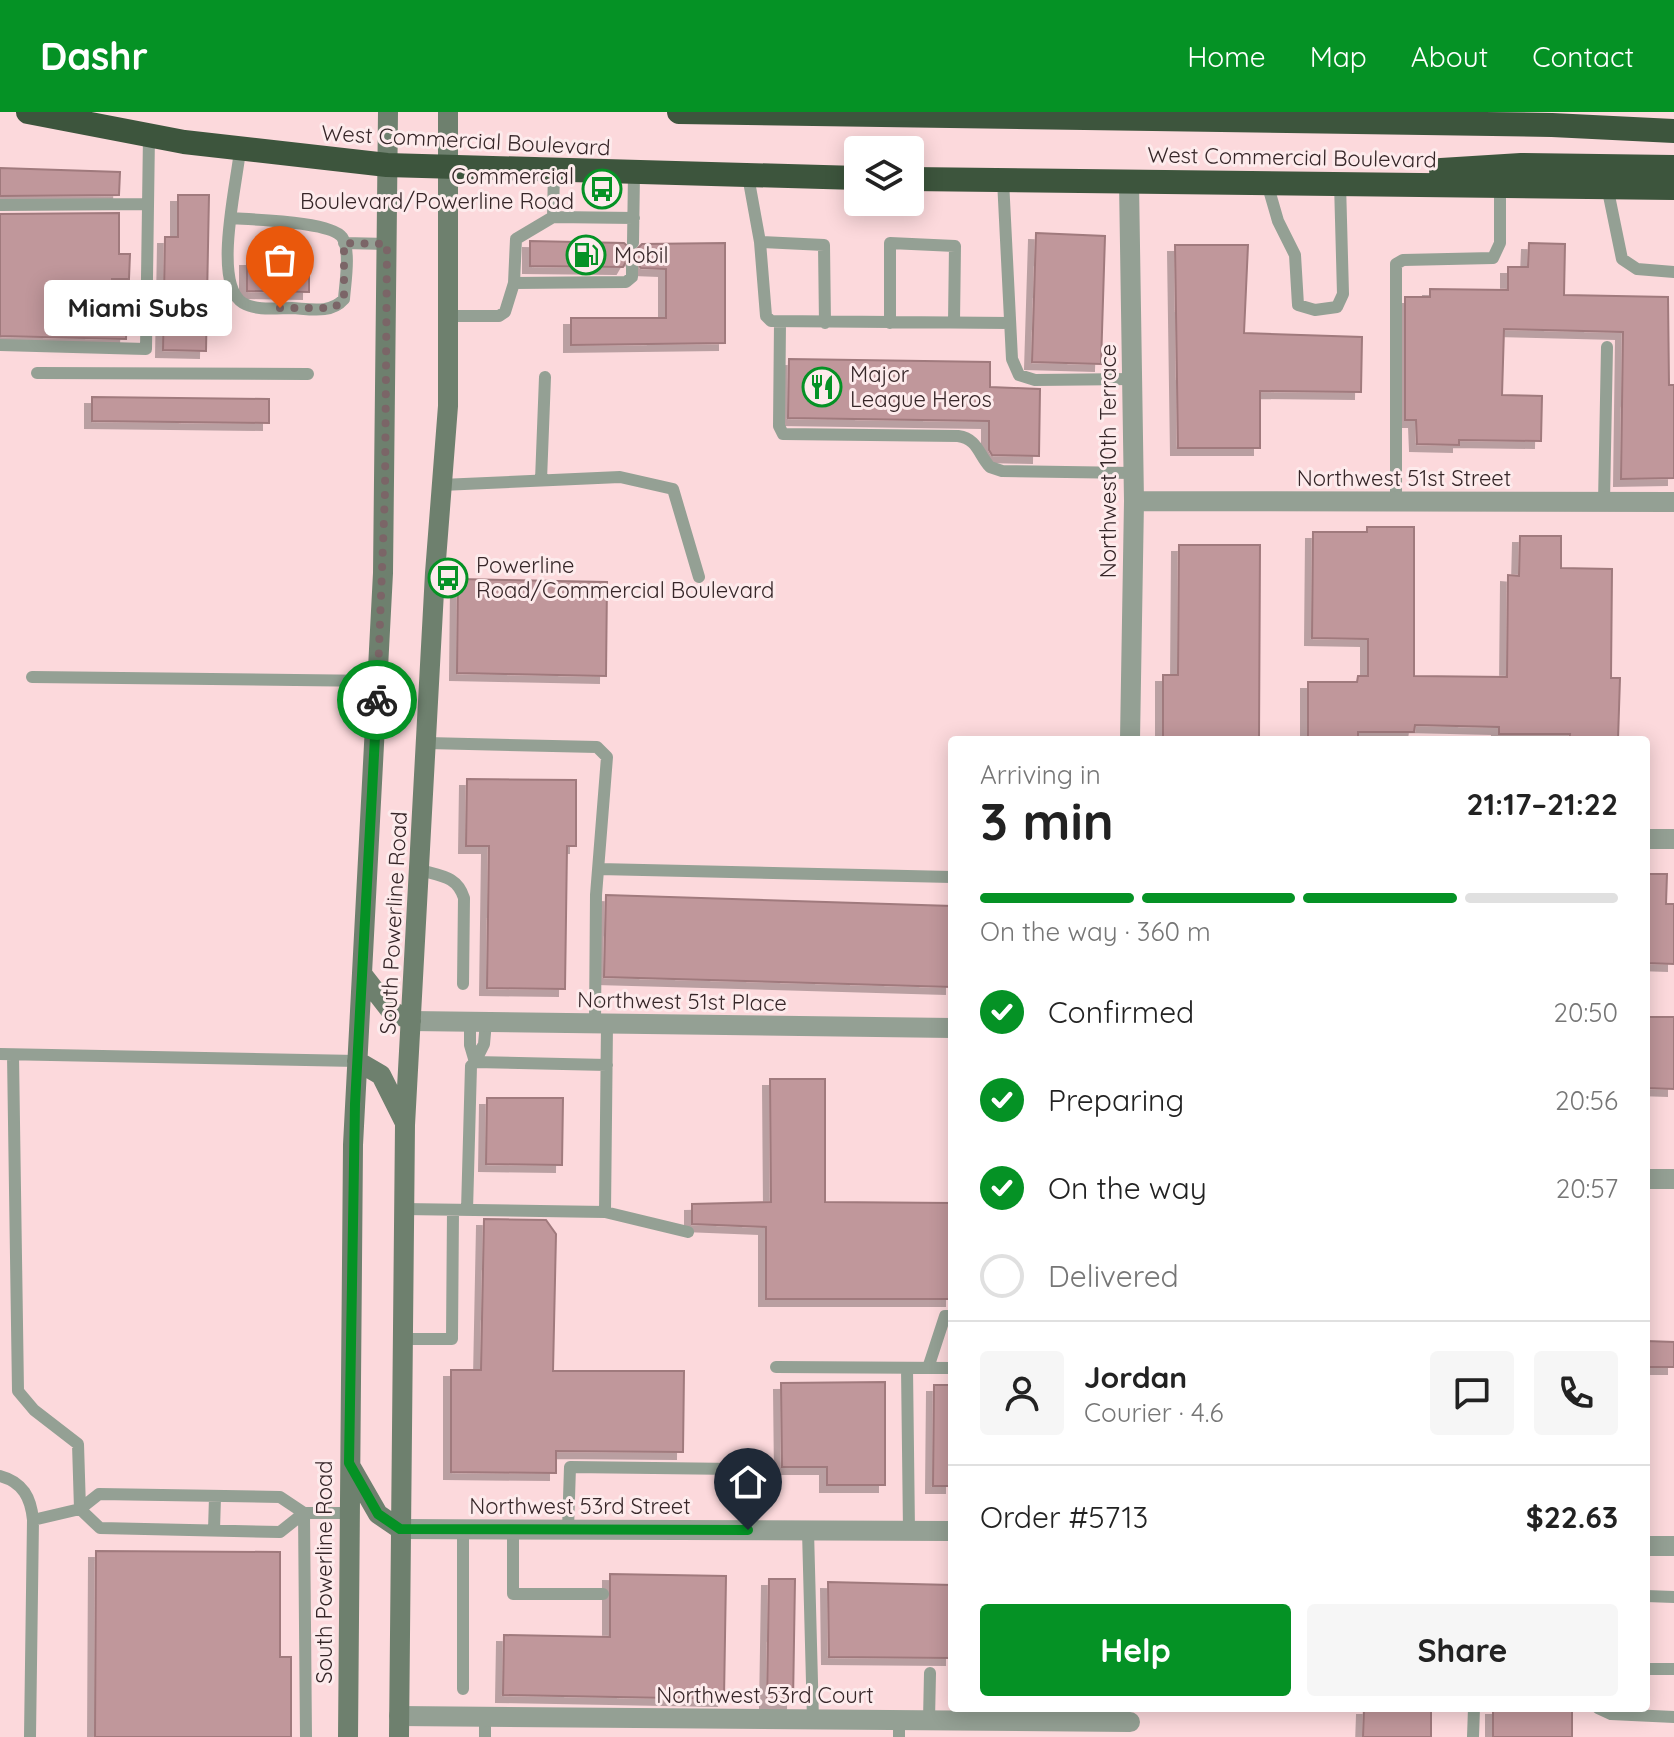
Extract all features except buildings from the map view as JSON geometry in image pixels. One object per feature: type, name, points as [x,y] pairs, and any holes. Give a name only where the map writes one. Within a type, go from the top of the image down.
[{"type":"highway","name":"West Commercial Boulevard","points":[[28,112],[240,150],[387,165],[844,178]]},
{"type":"highway","name":"West Commercial Boulevard","points":[[679,112],[1420,118],[1674,131]]},
{"type":"highway","points":[[1340,183],[1388,174],[1521,165],[1674,167]]},
{"type":"highway","name":"West Commercial Boulevard","points":[[924,179],[1674,188]]},
{"type":"main road","name":"South Powerline Road","points":[[348,1737],[349,1463],[357,1061],[385,492],[388,112]]},
{"type":"main road","name":"South Powerline Road","points":[[399,1727],[405,1125],[448,406],[448,112]]},
{"type":"main road","points":[[362,974],[390,1010],[411,1021]]},
{"type":"main road","points":[[357,1061],[381,1075],[405,1125]]},
{"type":"main road","points":[[349,1463],[378,1514],[400,1529]]},
{"type":"street","name":"Northwest 10th Terrace","points":[[1129,182],[1134,501],[1130,736]]},
{"type":"street","name":"Northwest 51st Street","points":[[1134,501],[1674,502]]},
{"type":"street","points":[[1650,839],[1674,839]]},
{"type":"street","name":"Northwest 51st Place","points":[[411,1021],[948,1028]]},
{"type":"street","points":[[1650,1179],[1674,1179]]},
{"type":"street","name":"Northwest 53rd Street","points":[[400,1529],[948,1531]]},
{"type":"street","points":[[1650,1546],[1674,1546]]},
{"type":"street","name":"Northwest 53rd Court","points":[[399,1727],[813,1720],[849,1728],[899,1729],[929,1720],[1130,1722]]},
{"type":"lane","points":[[0,345],[146,349],[149,135]]},
{"type":"lane","points":[[232,218],[322,227],[337,233],[344,243],[344,299],[327,310],[250,306],[236,297],[228,281],[232,218],[240,150]]},
{"type":"lane","points":[[553,217],[554,171]]},
{"type":"lane","points":[[633,243],[634,173]]},
{"type":"lane","points":[[748,176],[760,242],[766,316],[771,321],[1010,323]]},
{"type":"lane","points":[[1003,180],[1012,359],[1022,377],[1132,379]]},
{"type":"lane","points":[[1267,183],[1278,221],[1295,255],[1298,305],[1315,310],[1337,307],[1343,294],[1340,183]]},
{"type":"lane","points":[[1396,502],[1396,264],[1403,260],[1493,258],[1500,243],[1500,185]]},
{"type":"lane","points":[[1607,186],[1622,259],[1637,269],[1674,272]]},
{"type":"lane","points":[[0,205],[148,204]]},
{"type":"lane","points":[[449,316],[499,316],[505,312],[514,283],[516,239],[553,217],[634,218]]},
{"type":"lane","points":[[760,242],[824,245],[825,323]]},
{"type":"lane","points":[[344,243],[387,244]]},
{"type":"lane","points":[[890,323],[890,243],[955,246],[954,322]]},
{"type":"lane","points":[[514,283],[626,282],[632,277],[632,267]]},
{"type":"lane","points":[[780,323],[779,426],[783,434],[958,436],[968,438],[978,447],[986,462],[996,469],[1133,473]]},
{"type":"lane","points":[[1604,502],[1607,347]]},
{"type":"lane","points":[[37,373],[308,374]]},
{"type":"lane","points":[[541,480],[545,377]]},
{"type":"lane","points":[[441,485],[620,477],[673,489],[699,577]]},
{"type":"lane","points":[[32,677],[378,681]]},
{"type":"lane","points":[[427,743],[597,747],[607,757],[599,869],[601,1024],[607,1065],[605,1212]]},
{"type":"lane","points":[[599,869],[948,877]]},
{"type":"lane","points":[[420,870],[454,879],[460,887],[464,898],[463,984]]},
{"type":"lane","points":[[467,1210],[468,1074],[475,1062],[470,1045],[478,1022]]},
{"type":"lane","points":[[304,1513],[280,1532],[100,1528],[80,1509],[78,1444],[34,1410],[18,1391],[6,1054],[357,1061]]},
{"type":"lane","points":[[475,1062],[607,1065]]},
{"type":"lane","points":[[403,1209],[605,1212],[688,1232]]},
{"type":"lane","points":[[401,1339],[452,1339],[453,1210]]},
{"type":"lane","points":[[928,1368],[945,1316],[948,1316]]},
{"type":"lane","points":[[776,1367],[948,1368]]},
{"type":"lane","points":[[907,1368],[909,1531]]},
{"type":"lane","points":[[568,1530],[570,1467],[737,1469]]},
{"type":"lane","points":[[0,1476],[14,1479],[31,1501],[30,1737]]},
{"type":"lane","points":[[33,1520],[80,1509],[99,1494],[280,1497],[304,1513],[349,1513]]},
{"type":"lane","points":[[214,1530],[215,1497]]},
{"type":"lane","points":[[304,1513],[306,1737]]},
{"type":"lane","points":[[463,1529],[463,1689]]},
{"type":"lane","points":[[513,1529],[513,1594],[603,1594]]},
{"type":"lane","points":[[808,1531],[813,1720]]},
{"type":"lane","points":[[1650,1596],[1674,1597]]},
{"type":"lane","points":[[1650,1669],[1674,1669]]},
{"type":"lane","points":[[929,1720],[930,1673]]},
{"type":"lane","points":[[1473,1737],[1474,1712]]},
{"type":"lane","points":[[1607,1712],[1674,1717]]},
{"type":"way so far","points":[[280,308],[334,308],[344,299],[344,243],[387,244],[385,492],[377,700]]},
{"type":"place","name":"Commercial Boulevard/Powerline Road","points":[[602,189]]},
{"type":"place","name":"Mobil","points":[[586,255]]},
{"type":"place","name":"Miami Subs","points":[[280,308]]},
{"type":"place","name":"Major League Heros","points":[[822,387]]},
{"type":"place","name":"Powerline Road/Commercial Boulevard","points":[[448,578]]},
{"type":"route","points":[[377,700],[355,1104],[349,1463],[378,1514],[385,1522],[400,1529],[748,1530]]}]
